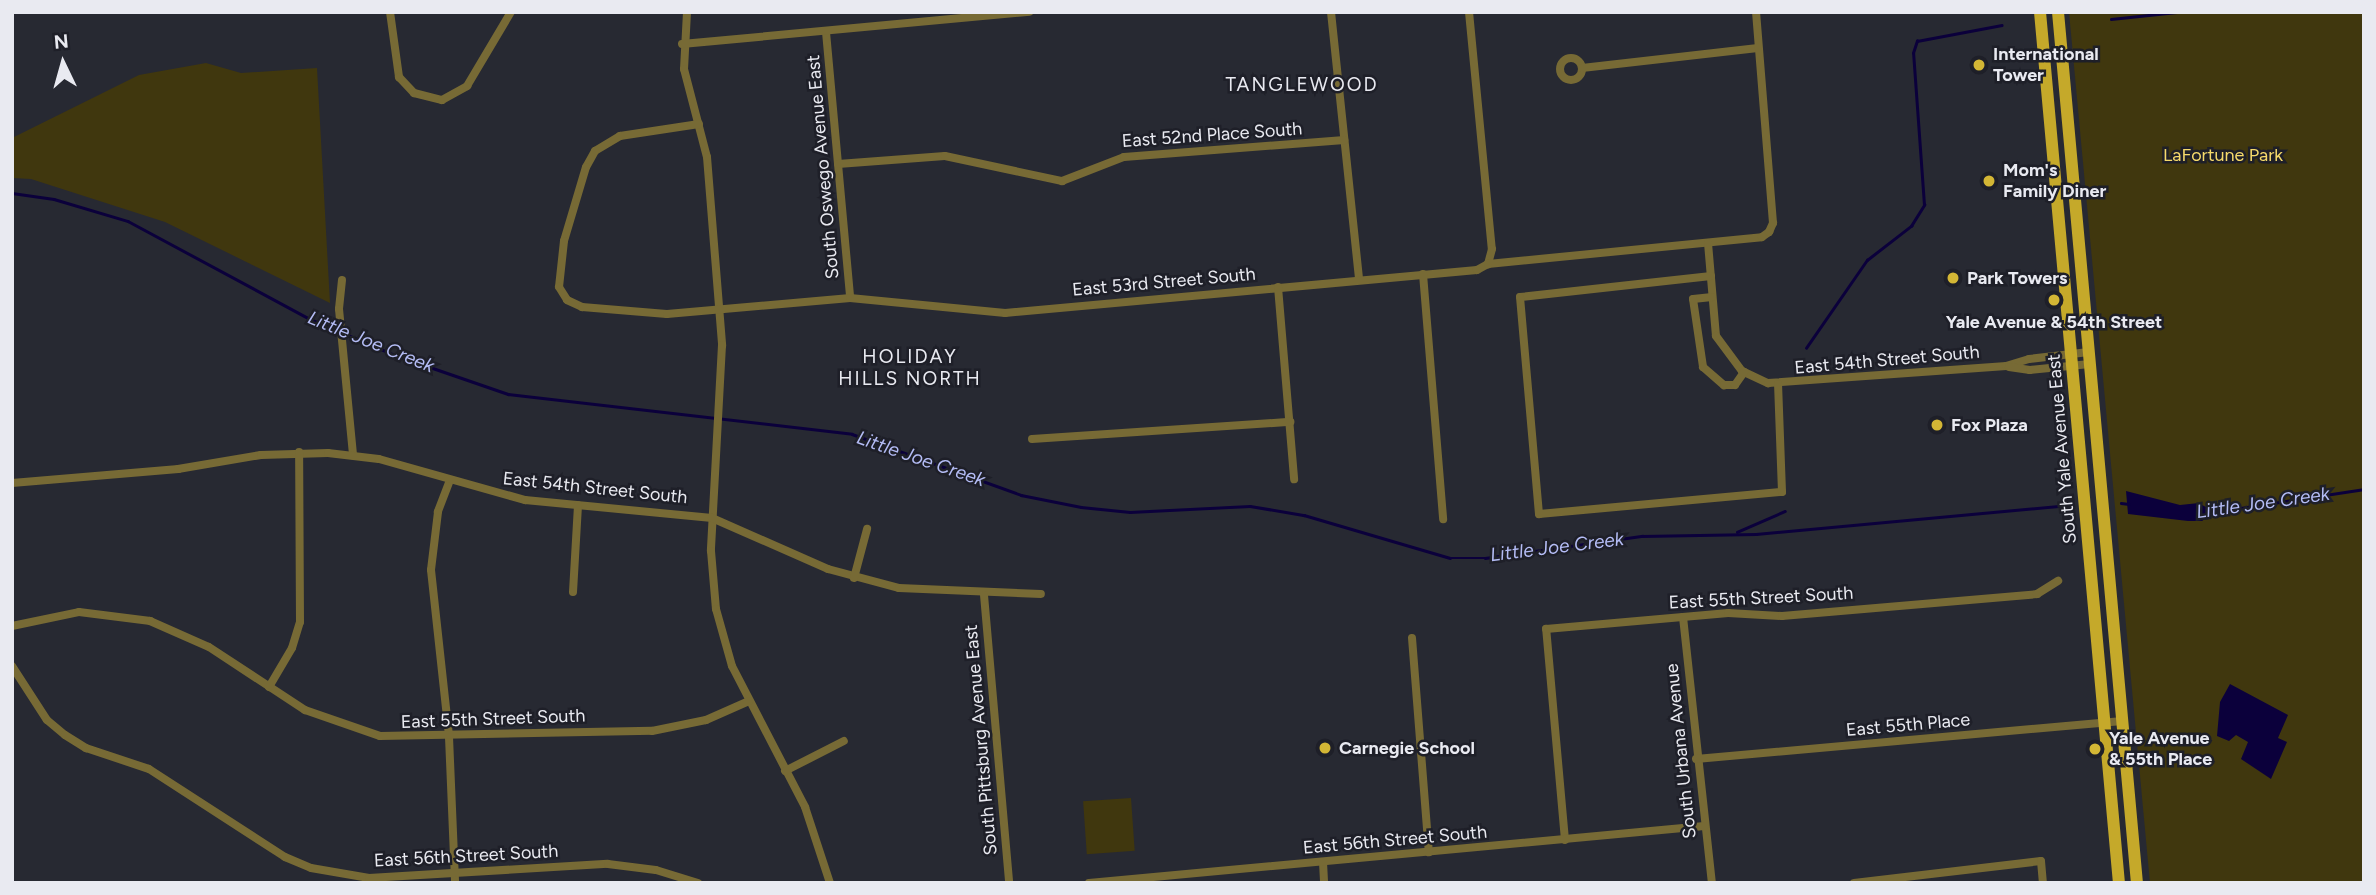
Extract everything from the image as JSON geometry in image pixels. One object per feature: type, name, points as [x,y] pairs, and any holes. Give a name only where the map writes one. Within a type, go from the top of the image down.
[{"type":"main road","name":"South Yale Avenue East","points":[[2040,12],[2119,883]]},
{"type":"main road","name":"South Yale Avenue East","points":[[2058,12],[2137,883]]},
{"type":"street","points":[[390,12],[399,77],[414,93],[442,100],[467,86],[511,12]]},
{"type":"street","points":[[687,12],[682,44],[707,157],[719,310],[722,396],[712,519],[716,609],[732,666],[823,852],[830,883]]},
{"type":"street","points":[[682,44],[1030,12]]},
{"type":"street","points":[[1331,12],[1359,280]]},
{"type":"street","points":[[1469,12],[1492,250],[1488,264]]},
{"type":"street","points":[[1582,68],[1758,48],[1756,12]]},
{"type":"street","name":"South Oswego Avenue East","points":[[826,32],[850,298]]},
{"type":"street","name":"East 53rd Street South","points":[[699,124],[606,142],[586,167],[570,218],[559,279],[563,296],[582,307],[612,306],[654,313],[850,298],[1005,313],[1477,270],[1488,264],[1762,237],[1769,232],[1773,223],[1758,48]]},
{"type":"street","name":"East 52nd Place South","points":[[838,164],[945,156],[1062,181],[1124,157],[1344,140]]},
{"type":"street","name":"East 54th Street South","points":[[1708,243],[1716,337],[1726,355],[1744,372],[1778,384],[2090,358]]},
{"type":"street","points":[[1423,274],[1443,519]]},
{"type":"street","points":[[1711,276],[1520,297],[1539,514],[1782,492],[1778,384]]},
{"type":"street","points":[[342,280],[339,309],[353,455]]},
{"type":"street","points":[[1278,287],[1294,479]]},
{"type":"street","points":[[1712,297],[1693,299],[1703,367],[1724,385],[1735,385],[1744,372]]},
{"type":"street","points":[[1032,439],[1290,422]]},
{"type":"street","points":[[269,687],[292,648],[300,622],[299,452]]},
{"type":"street","name":"East 54th Street South","points":[[12,483],[178,470],[299,452],[353,455],[514,497],[712,519],[855,578],[899,588],[984,595],[1041,594]]},
{"type":"street","points":[[450,480],[438,512],[431,570],[449,737],[455,878]]},
{"type":"street","points":[[573,592],[578,505]]},
{"type":"street","points":[[855,578],[867,529]]},
{"type":"street","name":"East 55th Street South","points":[[1565,840],[1546,629],[1683,617],[1782,616],[2038,593],[2058,581]]},
{"type":"street","name":"South Pittsburg Avenue East","points":[[984,595],[1009,883]]},
{"type":"street","name":"East 55th Street South","points":[[12,626],[79,612],[150,621],[209,647],[305,710],[359,732],[403,738],[665,729],[706,720],[749,701]]},
{"type":"street","name":"South Urbana Avenue","points":[[1683,617],[1696,759],[1712,883]]},
{"type":"street","points":[[1412,638],[1429,852]]},
{"type":"street","name":"East 56th Street South","points":[[12,666],[47,720],[65,735],[86,748],[149,769],[285,856],[311,868],[369,878],[455,878],[608,864],[656,870],[698,883]]},
{"type":"street","name":"East 55th Place","points":[[1696,759],[2122,721]]},
{"type":"street","points":[[785,771],[844,741]]},
{"type":"street","name":"East 56th Street South","points":[[1089,883],[1187,878],[1323,862],[1704,826]]},
{"type":"street","points":[[1853,883],[2041,860],[2043,883]]},
{"type":"street","points":[[1323,862],[1324,883]]},
{"type":"green space","name":"LaFortune Park","points":[[2069,12],[2364,12],[2364,883],[2150,883]]},
{"type":"green space","points":[[206,63],[241,73],[317,68],[330,303],[165,222],[31,179],[12,178],[12,138],[139,75]]},
{"type":"green space","points":[[1131,798],[1135,851],[1087,854],[1083,801]]},
{"type":"shaded area","points":[[2126,491],[2180,505],[2199,503],[2209,509],[2209,516],[2202,521],[2188,521],[2128,514]]},
{"type":"shaded area","points":[[2230,684],[2288,715],[2278,738],[2287,742],[2271,779],[2241,759],[2248,742],[2236,735],[2229,741],[2217,736],[2220,702]]},
{"type":"waterway","name":"Little Joe Creek","points":[[2111,19],[2177,12]]},
{"type":"waterway","name":"Little Joe Creek","points":[[1806,348],[1867,260],[1911,226],[1924,205],[1913,53],[1917,41],[2002,25]]},
{"type":"waterway","name":"Little Joe Creek","points":[[12,193],[54,199],[128,221],[310,319],[395,355],[508,394],[852,434],[1021,495],[1081,507],[1130,512],[1250,506],[1304,515],[1450,558],[1485,558],[1642,536],[1756,534],[2067,505]]},
{"type":"waterway","name":"Little Joe Creek","points":[[2208,513],[2364,489]]},
{"type":"waterway","name":"Little Joe Creek","points":[[2121,503],[2129,504]]},
{"type":"waterway","name":"Little Joe Creek","points":[[1737,532],[1785,511]]},
{"type":"place","name":"International Tower","points":[[1979,65]]},
{"type":"place","name":"Mom's Family Diner","points":[[1989,181]]},
{"type":"place","name":"Park Towers","points":[[1953,278]]},
{"type":"place","name":"Yale Avenue & 54th Street","points":[[2054,300]]},
{"type":"place","name":"Fox Plaza","points":[[1937,425]]},
{"type":"place","name":"Carnegie School","points":[[1325,748]]},
{"type":"place","name":"Yale Avenue & 55th Place","points":[[2095,749]]},
{"type":"district","name":"TANGLEWOOD","points":[[1302,85]]},
{"type":"district","name":"HOLIDAY HILLS NORTH","points":[[910,368]]}]
